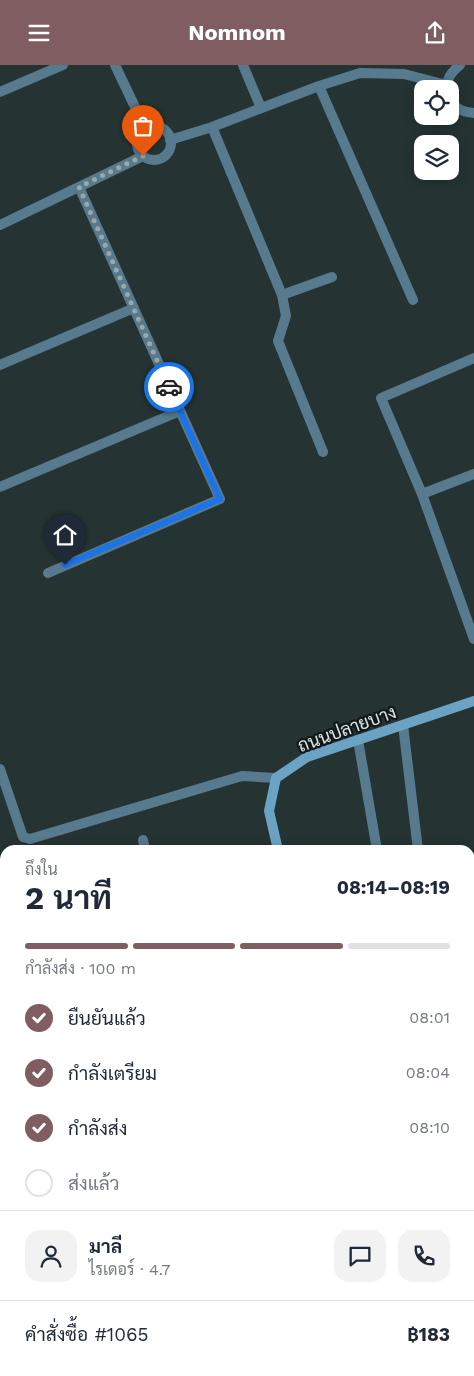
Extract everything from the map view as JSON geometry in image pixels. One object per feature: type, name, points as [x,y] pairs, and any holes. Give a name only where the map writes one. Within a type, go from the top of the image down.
[{"type":"street","points":[[0,92],[63,65]]},
{"type":"street","points":[[115,65],[145,128]]},
{"type":"street","points":[[243,65],[261,108]]},
{"type":"street","points":[[448,80],[454,69],[460,65]]},
{"type":"street","points":[[170,140],[212,127],[360,73],[404,74],[424,80]]},
{"type":"street","points":[[320,86],[413,300]]},
{"type":"street","points":[[459,109],[474,113]]},
{"type":"street","points":[[151,125],[158,126],[168,134],[170,147],[162,157],[149,159],[143,156],[137,145],[137,138],[145,128],[151,125]]},
{"type":"street","points":[[212,127],[282,295],[286,316],[278,341],[323,452]]},
{"type":"street","points":[[0,225],[143,156]]},
{"type":"street","points":[[48,573],[220,499],[79,187]]},
{"type":"street","points":[[282,295],[332,277]]},
{"type":"street","points":[[0,365],[134,308]]},
{"type":"street","points":[[474,358],[381,398],[422,494],[474,639]]},
{"type":"street","points":[[0,487],[180,411]]},
{"type":"street","points":[[422,494],[474,474]]},
{"type":"street","name":"ถนนปลายบาง","points":[[276,778],[307,757],[474,701]]},
{"type":"street","points":[[403,725],[417,845]]},
{"type":"street","points":[[358,740],[376,845]]},
{"type":"street","points":[[0,769],[23,837],[30,839],[242,776],[276,778],[269,811],[277,845]]},
{"type":"way so far","points":[[143,156],[79,187],[169,387]]},
{"type":"route","points":[[65,565],[220,499],[169,387]]}]
